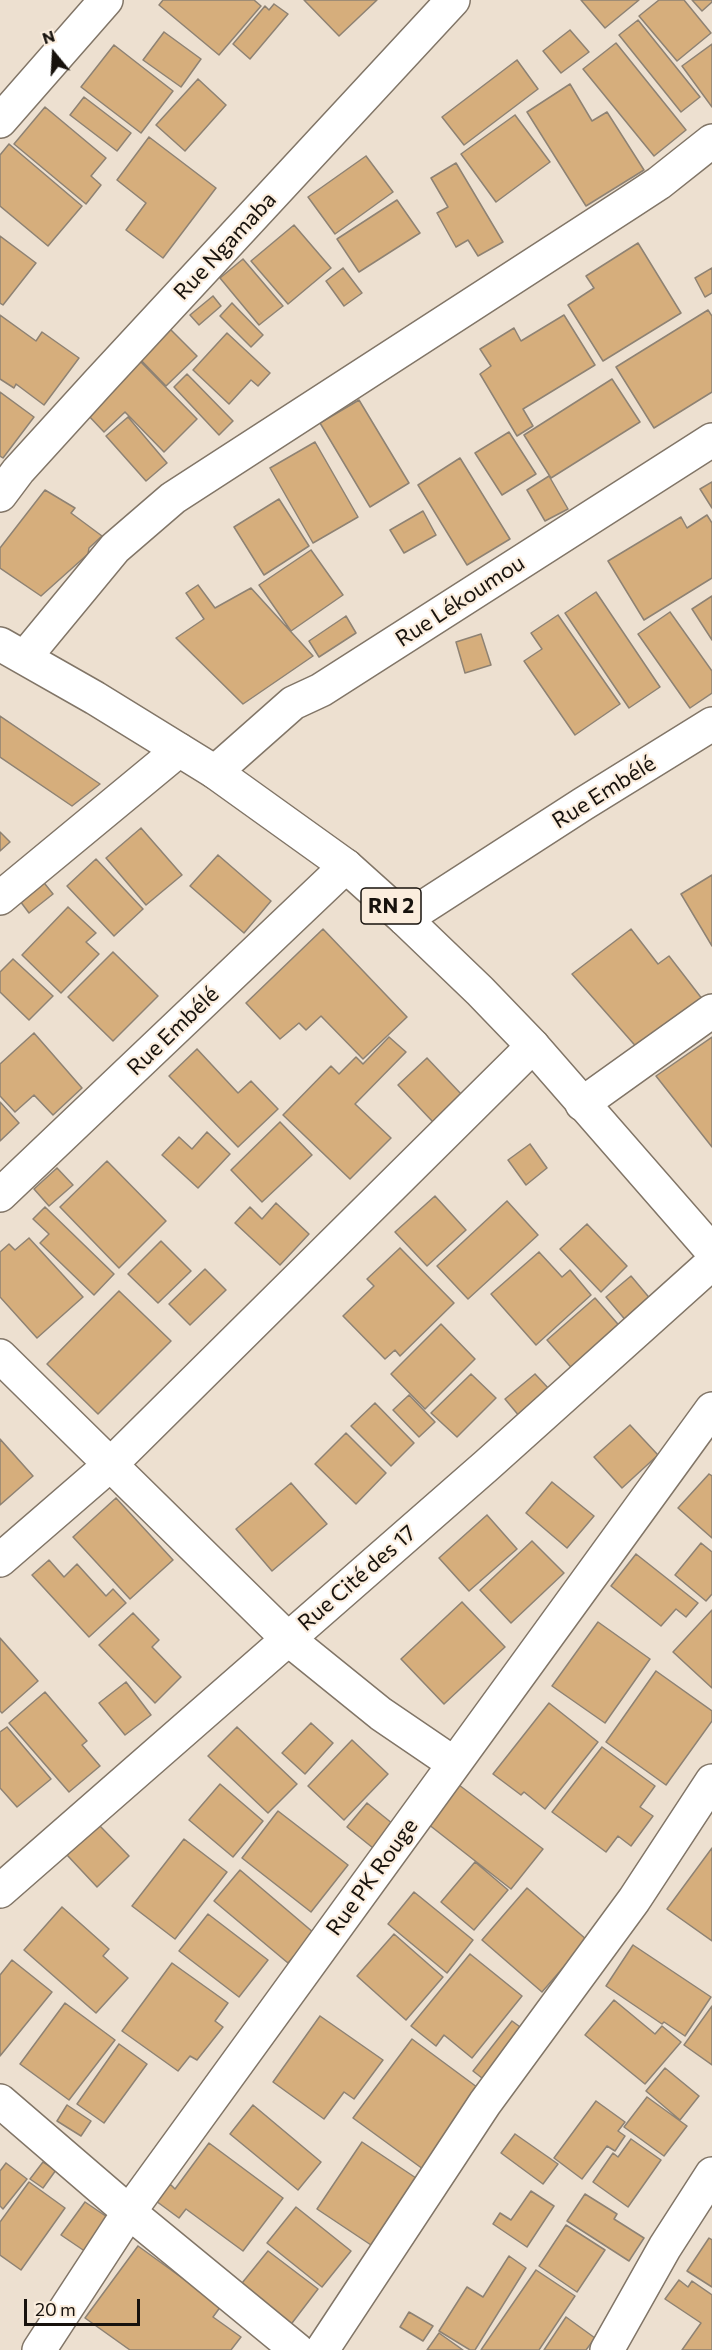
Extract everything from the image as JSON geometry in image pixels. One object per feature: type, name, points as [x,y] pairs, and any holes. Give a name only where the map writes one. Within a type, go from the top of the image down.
[{"type":"main road","points":[[0,121],[106,0]]},
{"type":"main road","name":"Rue Ngamaba","points":[[0,495],[18,471],[99,382],[453,0]]},
{"type":"main road","points":[[13,651],[115,548],[173,498],[659,183],[712,141]]},
{"type":"main road","name":"Rue Lékoumou","points":[[215,772],[293,704],[321,690],[712,440]]},
{"type":"main road","name":"RN 2","points":[[13,651],[215,772],[346,866],[480,991],[533,1046],[712,1251]]},
{"type":"main road","name":"Rue Embélé","points":[[405,919],[712,724]]},
{"type":"main road","points":[[0,898],[179,750]]},
{"type":"main road","name":"Rue Embélé","points":[[0,1195],[346,866]]},
{"type":"main road","points":[[582,1104],[712,1011]]},
{"type":"main road","points":[[0,1560],[111,1464],[533,1046]]},
{"type":"main road","name":"Rue Cité des 17","points":[[0,1892],[287,1638],[486,1466],[712,1263]]},
{"type":"main road","points":[[0,1356],[287,1638],[381,1714],[453,1763]]},
{"type":"main road","name":"Rue PK Rouge","points":[[39,2350],[129,2212],[712,1409]]},
{"type":"main road","points":[[322,2350],[485,2103],[634,1900],[712,1781]]},
{"type":"main road","points":[[0,2101],[129,2212],[297,2350]]},
{"type":"main road","points":[[607,2350],[665,2247],[712,2174]]},
{"type":"building","points":[[163,0],[254,0],[261,6],[219,55],[159,5]]},
{"type":"building","points":[[304,0],[377,0],[339,36]]},
{"type":"building","points":[[581,0],[639,0],[605,28]]},
{"type":"building","points":[[659,0],[684,0],[711,33],[677,61],[639,16]]},
{"type":"building","points":[[692,0],[712,0],[712,2],[702,11]]},
{"type":"building","points":[[274,4],[288,14],[250,59],[233,44],[265,6],[269,10]]},
{"type":"building","points":[[638,20],[700,97],[681,112],[619,35]]},
{"type":"building","points":[[570,30],[589,52],[561,73],[543,51]]},
{"type":"building","points":[[164,32],[201,59],[181,87],[143,60]]},
{"type":"building","points":[[616,43],[686,130],[654,156],[583,69]]},
{"type":"building","points":[[712,44],[712,107],[682,66]]},
{"type":"building","points":[[114,45],[173,91],[141,133],[81,87]]},
{"type":"building","points":[[517,60],[538,89],[464,145],[442,117]]},
{"type":"building","points":[[198,79],[226,105],[185,151],[156,125]]},
{"type":"building","points":[[570,84],[592,121],[607,112],[644,170],[586,206],[527,112]]},
{"type":"building","points":[[84,97],[131,133],[117,151],[70,115]]},
{"type":"building","points":[[45,107],[106,158],[91,176],[101,185],[86,204],[14,144]]},
{"type":"building","points":[[515,115],[550,162],[496,202],[461,154]]},
{"type":"building","points":[[149,137],[216,188],[163,258],[126,230],[146,203],[117,180]]},
{"type":"building","points":[[9,144],[82,206],[48,246],[0,206],[0,155]]},
{"type":"building","points":[[366,156],[393,192],[335,234],[308,197]]},
{"type":"building","points":[[456,163],[503,242],[478,256],[468,240],[456,247],[437,213],[448,207],[431,178]]},
{"type":"building","points":[[397,200],[420,233],[359,272],[337,239]]},
{"type":"building","points":[[294,225],[331,268],[288,304],[251,261]]},
{"type":"building","points":[[0,236],[36,263],[3,305],[0,303]]},
{"type":"building","points":[[638,243],[681,313],[603,361],[568,305],[594,288],[586,276]]},
{"type":"building","points":[[243,259],[283,306],[259,325],[220,278]]},
{"type":"building","points":[[343,268],[362,293],[344,306],[326,281]]},
{"type":"building","points":[[712,268],[712,293],[705,297],[695,278]]},
{"type":"building","points":[[213,296],[221,306],[199,325],[190,315]]},
{"type":"building","points":[[232,303],[263,335],[251,347],[220,316]]},
{"type":"building","points":[[708,310],[712,316],[712,392],[654,428],[616,367]]},
{"type":"building","points":[[0,315],[36,341],[42,332],[79,358],[44,405],[16,384],[14,388],[0,379]]},
{"type":"building","points":[[564,315],[595,365],[523,409],[533,426],[517,436],[480,374],[491,366],[480,349],[514,328],[521,341]]},
{"type":"building","points":[[165,324],[197,356],[166,386],[135,354]]},
{"type":"building","points":[[227,333],[270,373],[258,386],[251,380],[229,404],[193,370]]},
{"type":"building","points":[[138,359],[197,419],[164,452],[125,412],[104,432],[87,414]]},
{"type":"building","points":[[187,374],[233,421],[219,435],[174,387]]},
{"type":"building","points":[[612,379],[640,422],[551,478],[524,435]]},
{"type":"building","points":[[0,392],[34,417],[3,458],[0,456]]},
{"type":"building","points":[[359,400],[409,483],[370,507],[320,423]]},
{"type":"building","points":[[128,417],[167,463],[146,481],[106,436]]},
{"type":"building","points":[[509,432],[536,474],[502,495],[475,453]]},
{"type":"building","points":[[315,442],[358,517],[313,543],[270,468]]},
{"type":"building","points":[[460,458],[510,539],[467,565],[418,485]]},
{"type":"building","points":[[549,476],[568,509],[545,521],[527,490]]},
{"type":"building","points":[[712,482],[712,508],[700,489]]},
{"type":"building","points":[[45,490],[75,508],[71,513],[102,536],[89,548],[88,554],[41,596],[0,568],[0,548]]},
{"type":"building","points":[[279,499],[309,546],[264,575],[234,527]]},
{"type":"building","points":[[423,511],[436,535],[404,553],[390,530]]},
{"type":"building","points":[[707,515],[712,523],[712,578],[644,620],[608,561],[681,517],[687,528]]},
{"type":"building","points":[[311,550],[343,595],[291,631],[259,585]]},
{"type":"building","points":[[198,585],[215,608],[251,588],[313,656],[243,704],[176,638],[204,619],[186,593]]},
{"type":"building","points":[[596,592],[660,687],[629,708],[565,613]]},
{"type":"building","points":[[712,596],[712,640],[692,609]]},
{"type":"building","points":[[670,612],[712,671],[712,693],[690,708],[638,634]]},
{"type":"building","points":[[558,615],[620,704],[575,735],[524,661],[542,649],[531,633]]},
{"type":"building","points":[[346,616],[356,633],[319,657],[309,641]]},
{"type":"building","points":[[481,634],[491,665],[465,673],[456,642]]},
{"type":"building","points":[[0,716],[100,784],[72,806],[0,757]]},
{"type":"building","points":[[141,828],[182,875],[146,905],[106,858]]},
{"type":"building","points":[[0,832],[10,842],[0,851]]},
{"type":"building","points":[[218,855],[271,901],[244,933],[190,886]]},
{"type":"building","points":[[96,859],[143,909],[114,936],[67,886]]},
{"type":"building","points":[[712,875],[712,946],[681,894]]},
{"type":"building","points":[[41,879],[53,894],[29,913],[17,897]]},
{"type":"building","points":[[68,907],[96,933],[86,942],[99,954],[61,993],[22,955]]},
{"type":"building","points":[[323,929],[407,1017],[363,1059],[321,1016],[306,1030],[299,1023],[280,1039],[246,1003]]},
{"type":"building","points":[[631,929],[658,964],[669,956],[703,1000],[640,1051],[572,974]]},
{"type":"building","points":[[113,952],[158,996],[113,1041],[68,997]]},
{"type":"building","points":[[13,959],[53,996],[29,1020],[0,992],[0,972]]},
{"type":"building","points":[[34,1033],[82,1088],[53,1115],[34,1095],[15,1112],[0,1096],[0,1064]]},
{"type":"building","points":[[389,1037],[406,1052],[355,1104],[391,1138],[350,1179],[283,1115],[331,1066],[339,1074],[356,1057],[363,1064]]},
{"type":"building","points":[[712,1037],[712,1147],[656,1076]]},
{"type":"building","points":[[197,1049],[238,1093],[251,1081],[278,1109],[238,1147],[169,1076]]},
{"type":"building","points":[[427,1058],[462,1095],[433,1122],[398,1085]]},
{"type":"building","points":[[0,1102],[19,1123],[0,1141]]},
{"type":"building","points":[[280,1122],[312,1155],[262,1202],[231,1170]]},
{"type":"building","points":[[207,1132],[230,1154],[198,1188],[162,1155],[179,1137],[192,1149]]},
{"type":"building","points":[[530,1144],[547,1168],[526,1185],[508,1160]]},
{"type":"building","points":[[107,1161],[166,1221],[119,1268],[60,1207]]},
{"type":"building","points":[[57,1168],[73,1185],[49,1206],[34,1189]]},
{"type":"building","points":[[435,1196],[466,1230],[427,1266],[395,1232]]},
{"type":"building","points":[[507,1201],[538,1235],[468,1299],[437,1266]]},
{"type":"building","points":[[276,1203],[309,1234],[280,1265],[235,1223],[250,1207],[262,1219]]},
{"type":"building","points":[[45,1207],[114,1274],[94,1295],[40,1243],[49,1234],[33,1219]]},
{"type":"building","points":[[587,1224],[627,1266],[601,1292],[560,1249]]},
{"type":"building","points":[[29,1238],[83,1297],[37,1338],[0,1297],[0,1252],[9,1244],[15,1250]]},
{"type":"building","points":[[161,1241],[191,1271],[158,1303],[128,1274]]},
{"type":"building","points":[[400,1248],[454,1303],[400,1356],[395,1350],[385,1359],[343,1316],[374,1286],[367,1279]]},
{"type":"building","points":[[539,1252],[562,1277],[570,1270],[591,1295],[536,1345],[491,1294]]},
{"type":"building","points":[[205,1269],[226,1290],[190,1325],[169,1304]]},
{"type":"building","points":[[631,1276],[658,1308],[633,1329],[606,1297]]},
{"type":"building","points":[[119,1291],[171,1341],[98,1414],[47,1364]]},
{"type":"building","points":[[595,1298],[624,1331],[576,1373],[547,1340]]},
{"type":"building","points":[[441,1324],[475,1359],[425,1409],[391,1374]]},
{"type":"building","points":[[471,1374],[496,1398],[457,1437],[431,1413]]},
{"type":"building","points":[[535,1374],[551,1391],[520,1417],[505,1399]]},
{"type":"building","points":[[409,1395],[435,1422],[419,1437],[393,1410]]},
{"type":"building","points":[[375,1403],[414,1443],[391,1466],[351,1426]]},
{"type":"building","points":[[630,1425],[658,1455],[622,1488],[594,1457]]},
{"type":"building","points":[[346,1433],[386,1473],[356,1504],[315,1464]]},
{"type":"building","points":[[0,1439],[33,1476],[0,1505]]},
{"type":"building","points":[[709,1474],[712,1476],[712,1538],[678,1508]]},
{"type":"building","points":[[552,1482],[594,1516],[567,1548],[526,1513]]},
{"type":"building","points":[[291,1483],[327,1524],[272,1571],[236,1529]]},
{"type":"building","points":[[116,1498],[173,1560],[130,1599],[73,1537]]},
{"type":"building","points":[[487,1515],[517,1549],[469,1591],[439,1558]]},
{"type":"building","points":[[532,1541],[564,1573],[511,1623],[480,1590]]},
{"type":"building","points":[[701,1543],[712,1552],[712,1594],[706,1601],[675,1575]]},
{"type":"building","points":[[636,1554],[698,1603],[686,1617],[676,1609],[661,1626],[611,1586]]},
{"type":"building","points":[[49,1560],[64,1577],[77,1564],[106,1596],[113,1589],[126,1603],[89,1637],[32,1575]]},
{"type":"building","points":[[462,1602],[505,1647],[444,1704],[401,1659]]},
{"type":"building","points":[[712,1610],[712,1688],[673,1652]]},
{"type":"building","points":[[133,1613],[159,1640],[152,1647],[181,1677],[155,1703],[99,1645]]},
{"type":"building","points":[[598,1622],[650,1659],[605,1723],[552,1686]]},
{"type":"building","points":[[0,1638],[38,1681],[2,1713],[0,1711]]},
{"type":"building","points":[[656,1671],[712,1711],[712,1721],[666,1785],[606,1742]]},
{"type":"building","points":[[126,1682],[151,1715],[125,1735],[99,1703]]},
{"type":"building","points":[[45,1692],[87,1741],[82,1745],[100,1766],[69,1792],[9,1723]]},
{"type":"building","points":[[549,1703],[598,1742],[545,1809],[524,1792],[521,1795],[493,1774]]},
{"type":"building","points":[[311,1723],[333,1743],[305,1774],[282,1753]]},
{"type":"building","points":[[7,1727],[51,1779],[17,1807],[0,1788],[0,1732]]},
{"type":"building","points":[[237,1727],[297,1784],[268,1813],[208,1756]]},
{"type":"building","points":[[352,1740],[388,1774],[344,1820],[308,1786]]},
{"type":"building","points":[[602,1747],[655,1786],[640,1807],[653,1816],[631,1846],[618,1836],[606,1852],[552,1812]]},
{"type":"building","points":[[220,1784],[263,1821],[233,1857],[189,1820]]},
{"type":"building","points":[[459,1785],[543,1849],[511,1889],[428,1824]]},
{"type":"building","points":[[367,1803],[398,1828],[378,1852],[347,1827]]},
{"type":"building","points":[[278,1811],[348,1865],[311,1912],[242,1858]]},
{"type":"building","points":[[99,1825],[129,1856],[97,1887],[67,1855]]},
{"type":"building","points":[[184,1839],[227,1872],[175,1939],[132,1906]]},
{"type":"building","points":[[712,1848],[712,1941],[667,1909]]},
{"type":"building","points":[[475,1862],[508,1890],[474,1930],[441,1902]]},
{"type":"building","points":[[240,1870],[314,1933],[288,1963],[214,1901]]},
{"type":"building","points":[[527,1888],[587,1940],[542,1992],[482,1940]]},
{"type":"building","points":[[414,1892],[473,1940],[447,1973],[388,1924]]},
{"type":"building","points":[[62,1907],[109,1949],[103,1956],[128,1978],[96,2013],[24,1950]]},
{"type":"building","points":[[208,1914],[268,1960],[239,1997],[179,1951]]},
{"type":"building","points":[[394,1934],[443,1977],[406,2020],[357,1976]]},
{"type":"building","points":[[633,1945],[711,1997],[685,2036],[664,2022],[662,2024],[606,1986]]},
{"type":"building","points":[[470,1954],[522,1996],[472,2058],[444,2035],[436,2046],[411,2026]]},
{"type":"building","points":[[12,1960],[52,1992],[0,2056],[0,1975]]},
{"type":"building","points":[[172,1963],[228,2003],[215,2021],[223,2027],[197,2060],[190,2056],[178,2071],[122,2031]]},
{"type":"building","points":[[614,2000],[655,2034],[662,2026],[681,2042],[645,2084],[585,2035]]},
{"type":"building","points":[[65,2003],[115,2040],[69,2100],[20,2064]]},
{"type":"building","points":[[712,2006],[712,2065],[684,2045]]},
{"type":"building","points":[[320,2016],[383,2060],[354,2099],[344,2092],[324,2119],[273,2082]]},
{"type":"building","points":[[512,2021],[531,2035],[491,2085],[473,2071]]},
{"type":"building","points":[[412,2039],[485,2093],[427,2172],[353,2118]]},
{"type":"building","points":[[119,2044],[147,2064],[104,2123],[77,2104]]},
{"type":"building","points":[[665,2068],[699,2096],[680,2120],[646,2091]]},
{"type":"building","points":[[647,2097],[687,2126],[664,2156],[624,2127]]},
{"type":"building","points":[[596,2101],[625,2122],[618,2131],[625,2136],[615,2151],[607,2146],[582,2179],[554,2158]]},
{"type":"building","points":[[67,2105],[91,2121],[81,2136],[57,2121]]},
{"type":"building","points":[[253,2105],[321,2162],[298,2190],[230,2134]]},
{"type":"building","points":[[515,2134],[558,2164],[543,2184],[501,2153]]},
{"type":"building","points":[[631,2139],[661,2160],[628,2207],[593,2182],[613,2153],[618,2157]]},
{"type":"building","points":[[362,2142],[419,2180],[374,2247],[317,2209]]},
{"type":"building","points":[[209,2143],[283,2198],[243,2251],[186,2209],[179,2218],[156,2201],[170,2184],[175,2189]]},
{"type":"building","points":[[43,2162],[56,2170],[43,2188],[30,2179]]},
{"type":"building","points":[[6,2163],[27,2179],[3,2209],[0,2206],[0,2171]]},
{"type":"building","points":[[29,2182],[65,2208],[21,2270],[0,2255],[0,2222]]},
{"type":"building","points":[[531,2191],[554,2206],[527,2247],[493,2224],[500,2213],[511,2220]]},
{"type":"building","points":[[585,2194],[617,2214],[614,2219],[644,2238],[629,2261],[567,2221]]},
{"type":"building","points":[[85,2202],[113,2221],[89,2254],[61,2235]]},
{"type":"building","points":[[296,2207],[351,2251],[322,2287],[267,2243]]},
{"type":"building","points":[[566,2225],[605,2250],[577,2292],[539,2266]]},
{"type":"building","points":[[709,2238],[712,2240],[712,2287],[687,2271]]},
{"type":"building","points":[[138,2246],[221,2306],[213,2317],[241,2337],[231,2350],[130,2350],[85,2318]]},
{"type":"building","points":[[268,2251],[318,2289],[289,2327],[238,2288]]},
{"type":"building","points":[[509,2256],[526,2268],[475,2350],[470,2350],[439,2331],[467,2287],[483,2297]]},
{"type":"building","points":[[536,2270],[575,2296],[539,2350],[481,2350]]},
{"type":"building","points":[[679,2280],[688,2287],[692,2281],[712,2295],[712,2350],[682,2350],[701,2323],[665,2299]]},
{"type":"building","points":[[409,2312],[433,2326],[423,2341],[400,2327]]},
{"type":"building","points":[[566,2317],[595,2338],[586,2350],[544,2350]]},
{"type":"building","points":[[439,2333],[463,2350],[427,2350]]}]
